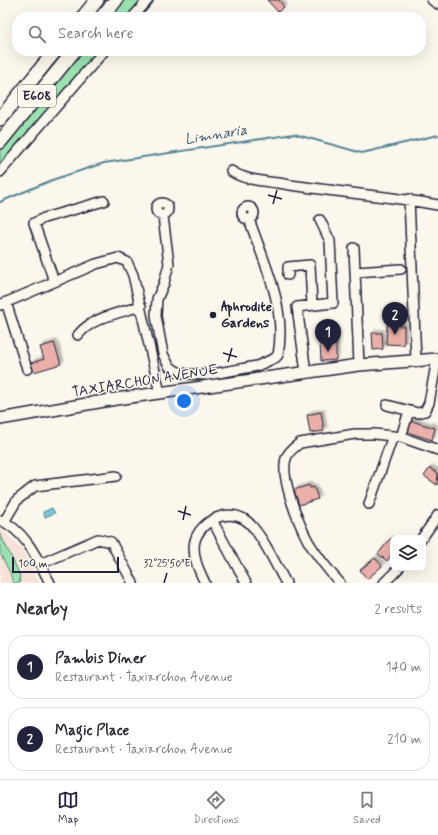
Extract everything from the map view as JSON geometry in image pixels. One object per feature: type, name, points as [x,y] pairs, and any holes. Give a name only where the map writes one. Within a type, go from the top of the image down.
[{"type":"highway","points":[[87,12],[97,0]]},
{"type":"highway","points":[[106,12],[116,0]]},
{"type":"highway","name":"E608","points":[[1,114],[51,56]]},
{"type":"highway","name":"E608","points":[[0,142],[70,56]]},
{"type":"main road","name":"TAXIARCHON AVENUE","points":[[0,419],[160,393],[306,372],[359,365],[438,359]]},
{"type":"street","points":[[137,12],[148,0]]},
{"type":"street","points":[[432,0],[438,4]]},
{"type":"street","points":[[0,172],[100,56]]},
{"type":"street","points":[[231,171],[242,176],[307,188],[409,199],[438,205]]},
{"type":"street","points":[[409,199],[416,360]]},
{"type":"street","points":[[54,282],[34,223],[44,218],[104,201]]},
{"type":"street","points":[[163,216],[169,264],[164,283],[156,299],[157,328],[166,361],[176,371]]},
{"type":"street","points":[[156,372],[176,371],[194,375],[222,373],[257,366],[276,358],[278,355],[281,320],[278,301],[249,219]]},
{"type":"street","points":[[306,372],[297,307],[333,303],[330,241],[320,220]]},
{"type":"street","points":[[354,248],[359,365]]},
{"type":"street","points":[[27,369],[3,304],[96,264],[118,258],[128,262],[133,275],[160,393]]},
{"type":"street","points":[[288,275],[288,267],[310,265],[312,306]]},
{"type":"street","points":[[355,272],[401,269]]},
{"type":"street","points":[[78,335],[83,328],[92,322],[141,306]]},
{"type":"street","points":[[387,405],[422,413],[428,408],[438,359]]},
{"type":"street","points":[[369,504],[408,411]]},
{"type":"street","points":[[340,583],[308,541],[295,510],[284,467],[287,456],[293,448],[300,443],[355,434],[397,436],[438,450]]},
{"type":"street","points":[[50,583],[27,542],[2,521],[17,500],[35,486],[116,476]]},
{"type":"street","points":[[424,535],[438,515]]},
{"type":"street","points":[[206,583],[196,561],[194,547],[197,536],[204,525],[219,517],[243,518],[256,528],[286,583]]},
{"type":"street","points":[[212,520],[246,583]]},
{"type":"street","points":[[40,564],[98,539],[106,540],[111,542],[133,583]]},
{"type":"street","points":[[384,583],[396,571]]},
{"type":"shaded area","points":[[0,528],[21,548],[40,583],[0,583]]},
{"type":"green space","points":[[121,0],[142,0],[131,12],[110,12]]},
{"type":"green space","points":[[74,56],[94,56],[0,165],[0,143]]},
{"type":"green space","points":[[0,534],[19,573],[20,583],[13,583],[10,573],[0,553]]},
{"type":"water","points":[[52,508],[55,513],[45,517],[43,512]]},
{"type":"building","points":[[267,0],[279,0],[284,7],[278,12]]},
{"type":"building","points":[[387,325],[404,326],[404,345],[386,344]]},
{"type":"building","points":[[322,332],[336,332],[336,360],[321,361],[320,343],[323,343]]},
{"type":"building","points":[[372,333],[382,333],[383,349],[373,350]]},
{"type":"building","points":[[54,343],[61,364],[34,372],[31,363],[44,359],[40,347]]},
{"type":"building","points":[[321,412],[324,431],[310,433],[307,415]]},
{"type":"building","points":[[408,420],[435,428],[432,440],[404,431]]},
{"type":"building","points":[[430,468],[438,474],[437,485],[424,476]]},
{"type":"building","points":[[309,485],[310,488],[314,487],[318,499],[299,505],[294,490]]},
{"type":"building","points":[[390,539],[390,557],[387,561],[378,554]]},
{"type":"building","points":[[375,558],[382,566],[367,579],[360,570]]},
{"type":"waterway","name":"Limnaria","points":[[0,202],[52,180],[104,163],[294,134],[362,153],[438,135]]},
{"type":"place","name":"Aphrodite Gardens","points":[[213,315]]},
{"type":"place","name":"Magic Place","points":[[395,335]]},
{"type":"place","name":"Pambis Diner","points":[[328,352]]}]
